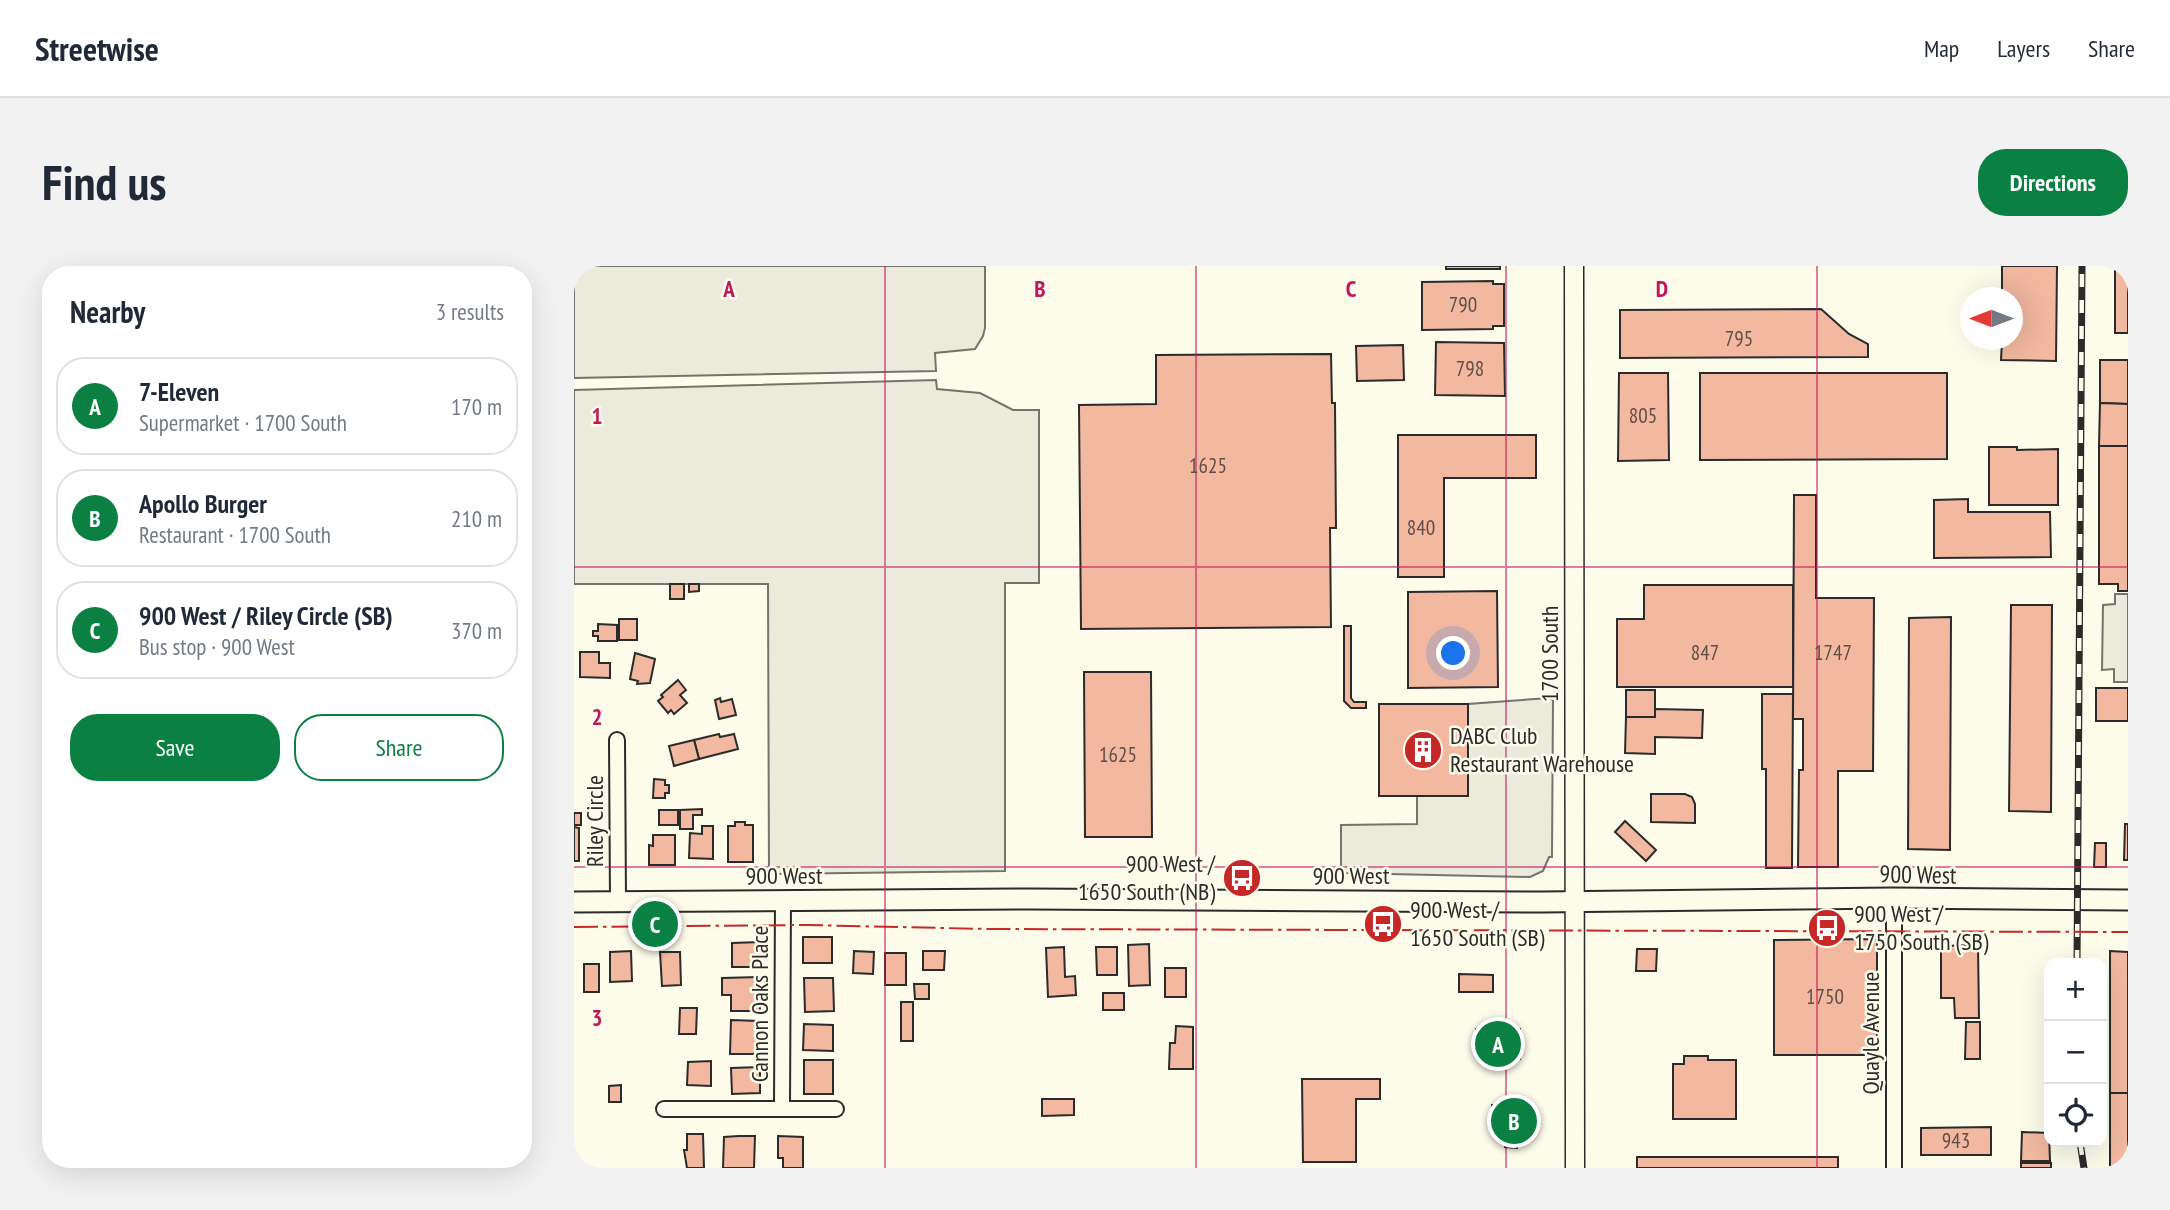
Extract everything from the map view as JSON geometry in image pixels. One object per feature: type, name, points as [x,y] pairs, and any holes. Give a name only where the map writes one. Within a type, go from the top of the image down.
[{"type":"main road","name":"900 West","points":[[574,902],[1894,898],[2128,900]]},
{"type":"street","name":"1700 South","points":[[1574,266],[1575,1168]]},
{"type":"street","name":"Riley Circle","points":[[617,740],[618,901]]},
{"type":"street","name":"Quayle Avenue","points":[[1894,898],[1894,1168]]},
{"type":"street","name":"Cannon Oaks Place","points":[[782,1109],[783,900]]},
{"type":"street","points":[[664,1109],[836,1109]]},
{"type":"shaded area","points":[[574,266],[985,266],[985,328],[975,349],[935,353],[936,371],[574,378]]},
{"type":"shaded area","points":[[936,380],[937,389],[980,393],[1013,410],[1039,410],[1039,583],[1005,583],[1005,871],[769,874],[768,584],[574,584],[574,390]]},
{"type":"shaded area","points":[[2115,594],[2128,594],[2128,682],[2114,682],[2114,669],[2102,670],[2103,605],[2115,604]]},
{"type":"shaded area","points":[[1549,698],[1553,700],[1552,857],[1549,857],[1543,871],[1530,877],[1344,873],[1341,866],[1341,825],[1417,824],[1417,796],[1468,796],[1468,704]]},
{"type":"building","points":[[1446,266],[1500,266],[1500,269],[1446,269]]},
{"type":"building","points":[[2002,266],[2057,266],[2056,361],[2001,360],[2002,350],[2023,350],[2023,287],[2002,287]]},
{"type":"building","points":[[2115,266],[2128,266],[2128,333],[2115,333]]},
{"type":"building","points":[[1493,281],[1493,284],[1504,284],[1504,326],[1493,326],[1493,329],[1422,330],[1422,282]]},
{"type":"building","points":[[1821,309],[1849,334],[1868,344],[1868,357],[1620,358],[1620,310]]},
{"type":"building","points":[[1436,342],[1504,343],[1505,396],[1435,395]]},
{"type":"building","points":[[1403,345],[1404,380],[1357,381],[1356,346]]},
{"type":"building","points":[[1331,354],[1332,403],[1335,403],[1336,528],[1330,528],[1331,627],[1081,629],[1079,405],[1156,404],[1156,355]]},
{"type":"building","points":[[2100,360],[2128,360],[2128,404],[2100,403]]},
{"type":"building","points":[[1619,373],[1668,373],[1669,460],[1618,461]]},
{"type":"building","points":[[1700,373],[1947,373],[1947,459],[1700,460]]},
{"type":"building","points":[[2100,403],[2128,404],[2128,446],[2099,446]]},
{"type":"building","points":[[1398,435],[1536,435],[1536,478],[1444,478],[1444,577],[1398,577]]},
{"type":"building","points":[[2099,446],[2128,446],[2128,591],[2118,591],[2118,584],[2099,584]]},
{"type":"building","points":[[1989,447],[2017,447],[2017,450],[2058,449],[2058,505],[1989,505]]},
{"type":"building","points":[[1794,495],[1816,495],[1816,598],[1874,598],[1873,771],[1838,771],[1838,867],[1798,867],[1799,770],[1803,770],[1803,719],[1793,719]]},
{"type":"building","points":[[1968,499],[1968,512],[2050,512],[2051,557],[1934,558],[1934,500]]},
{"type":"building","points":[[670,584],[684,584],[684,599],[670,599]]},
{"type":"building","points":[[689,584],[699,584],[699,591],[689,592]]},
{"type":"building","points":[[1644,585],[1793,585],[1793,687],[1617,687],[1617,619],[1644,619]]},
{"type":"building","points":[[1497,591],[1498,687],[1408,688],[1408,592]]},
{"type":"building","points":[[2011,605],[2052,605],[2051,812],[2009,811]]},
{"type":"building","points":[[1951,617],[1950,850],[1908,849],[1909,618]]},
{"type":"building","points":[[619,619],[637,619],[637,640],[619,640]]},
{"type":"building","points":[[598,624],[617,625],[617,641],[598,641],[598,636],[593,636],[593,631],[598,631]]},
{"type":"building","points":[[1344,626],[1351,626],[1351,698],[1354,702],[1366,702],[1366,708],[1351,708],[1344,701]]},
{"type":"building","points":[[580,652],[599,652],[599,663],[610,663],[610,678],[580,677]]},
{"type":"building","points":[[635,653],[655,659],[650,683],[637,684],[638,681],[630,679]]},
{"type":"building","points":[[1084,672],[1151,672],[1152,837],[1085,837]]},
{"type":"building","points":[[678,680],[686,690],[680,695],[687,703],[674,714],[671,710],[668,713],[658,701]]},
{"type":"building","points":[[2096,688],[2128,688],[2128,721],[2096,721]]},
{"type":"building","points":[[1626,690],[1655,690],[1655,717],[1626,717]]},
{"type":"building","points":[[1762,694],[1793,694],[1792,868],[1766,868],[1766,769],[1762,769]]},
{"type":"building","points":[[720,698],[721,702],[732,699],[736,715],[719,719],[715,700]]},
{"type":"building","name":"DABC Club Restaurant Warehouse","points":[[1379,704],[1468,704],[1468,796],[1379,796]]},
{"type":"building","points":[[1655,709],[1703,710],[1702,738],[1655,737],[1655,754],[1625,753],[1626,717],[1655,717]]},
{"type":"building","points":[[719,734],[720,737],[734,734],[738,749],[699,759],[694,740]]},
{"type":"building","points":[[694,740],[699,759],[674,766],[669,746]]},
{"type":"building","points":[[654,779],[665,780],[665,785],[669,785],[669,793],[665,793],[665,798],[653,798]]},
{"type":"building","points":[[1651,794],[1685,794],[1692,797],[1695,804],[1695,823],[1651,822]]},
{"type":"building","points":[[702,809],[702,815],[693,815],[693,829],[680,829],[680,810]]},
{"type":"building","points":[[659,810],[678,810],[678,825],[659,825]]},
{"type":"building","points":[[574,813],[581,813],[581,825],[574,825]]},
{"type":"building","points":[[1625,821],[1656,850],[1646,861],[1615,832]]},
{"type":"building","points":[[735,822],[753,825],[753,862],[728,862],[728,826],[735,826]]},
{"type":"building","points":[[2125,824],[2128,824],[2128,860],[2124,860]]},
{"type":"building","points":[[702,826],[713,826],[713,859],[689,858],[690,833],[702,834]]},
{"type":"building","points":[[574,827],[579,828],[579,861],[574,861]]},
{"type":"building","points":[[653,835],[675,835],[675,865],[649,865],[649,845],[653,846]]},
{"type":"building","points":[[2095,843],[2106,843],[2106,867],[2094,867]]},
{"type":"building","points":[[803,937],[832,937],[832,963],[803,963]]},
{"type":"building","points":[[1877,939],[1877,1055],[1774,1055],[1774,940]]},
{"type":"building","points":[[760,942],[760,967],[732,967],[732,943]]},
{"type":"building","points":[[1149,944],[1150,985],[1129,986],[1128,945]]},
{"type":"building","points":[[1978,945],[1979,1018],[1955,1018],[1954,998],[1941,998],[1941,946]]},
{"type":"building","points":[[1064,947],[1065,977],[1075,976],[1076,995],[1048,997],[1046,948]]},
{"type":"building","points":[[1096,947],[1117,947],[1117,975],[1097,975]]},
{"type":"building","points":[[1637,949],[1657,949],[1656,971],[1636,971]]},
{"type":"building","points":[[631,951],[632,981],[610,982],[610,952]]},
{"type":"building","points":[[854,951],[874,952],[873,974],[853,973]]},
{"type":"building","points":[[923,951],[945,951],[944,970],[923,970]]},
{"type":"building","points":[[2110,951],[2128,952],[2128,1093],[2110,1093]]},
{"type":"building","points":[[660,952],[680,952],[681,985],[662,986]]},
{"type":"building","points":[[885,953],[906,953],[906,985],[885,985]]},
{"type":"building","points":[[584,964],[599,964],[599,992],[584,992]]},
{"type":"building","points":[[1165,968],[1186,968],[1186,997],[1165,997]]},
{"type":"building","points":[[1459,974],[1493,975],[1493,992],[1459,992]]},
{"type":"building","points":[[759,977],[760,1011],[731,1011],[731,995],[722,995],[722,978]]},
{"type":"building","points":[[804,978],[833,978],[834,1011],[805,1012]]},
{"type":"building","points":[[914,984],[929,984],[929,999],[915,999]]},
{"type":"building","points":[[1103,993],[1124,993],[1124,1010],[1103,1010]]},
{"type":"building","points":[[901,1002],[913,1002],[913,1041],[901,1041]]},
{"type":"building","points":[[680,1008],[697,1008],[696,1034],[679,1034]]},
{"type":"building","points":[[731,1020],[759,1021],[758,1054],[730,1054]]},
{"type":"building","points":[[1966,1022],[1980,1022],[1980,1059],[1965,1059]]},
{"type":"building","points":[[804,1024],[833,1025],[833,1051],[803,1050]]},
{"type":"building","points":[[1176,1026],[1193,1027],[1193,1069],[1169,1069],[1170,1043],[1175,1043]]},
{"type":"building","points":[[1476,1029],[1520,1029],[1520,1059],[1476,1058]]},
{"type":"building","points":[[1684,1056],[1708,1056],[1708,1060],[1736,1060],[1736,1119],[1673,1119],[1673,1064],[1684,1064]]},
{"type":"building","points":[[804,1060],[833,1060],[833,1094],[804,1094]]},
{"type":"building","points":[[711,1061],[711,1086],[687,1085],[688,1062]]},
{"type":"building","points":[[760,1067],[760,1093],[732,1094],[731,1068]]},
{"type":"building","points":[[1302,1079],[1380,1079],[1380,1099],[1356,1099],[1356,1162],[1303,1162]]},
{"type":"building","points":[[621,1085],[621,1102],[609,1102],[609,1086]]},
{"type":"building","points":[[2110,1093],[2128,1093],[2128,1168],[2110,1168]]},
{"type":"building","points":[[1042,1099],[1074,1099],[1074,1115],[1042,1116]]},
{"type":"building","points":[[1492,1105],[1536,1109],[1535,1133],[1517,1136],[1517,1148],[1505,1147],[1505,1132],[1492,1132]]},
{"type":"building","points":[[1991,1127],[1991,1155],[1921,1155],[1921,1128]]},
{"type":"building","points":[[2022,1132],[2044,1133],[2044,1147],[2050,1147],[2050,1161],[2021,1161]]},
{"type":"building","points":[[687,1134],[703,1134],[704,1168],[687,1168],[684,1150],[687,1150]]},
{"type":"building","points":[[755,1136],[754,1168],[723,1168],[724,1137]]},
{"type":"building","points":[[778,1136],[803,1137],[803,1168],[783,1168],[783,1158],[778,1158]]},
{"type":"building","points":[[1637,1157],[1838,1157],[1838,1168],[1637,1168]]},
{"type":"building","points":[[2021,1163],[2051,1163],[2051,1168],[2021,1168]]},
{"type":"railway","points":[[2077,958],[2082,266]]},
{"type":"railway","points":[[2081,1147],[2084,1168]]},
{"type":"power","points":[[574,927],[806,925],[989,929],[2128,932]]},
{"type":"place","name":"DABC Club Restaurant Warehouse","points":[[1423,750]]},
{"type":"place","name":"900 West / 1650 South (NB)","points":[[1242,878]]},
{"type":"place","name":"900 West / Riley Circle (SB)","points":[[655,924]]},
{"type":"place","name":"900 West / 1650 South (SB)","points":[[1383,924]]},
{"type":"place","name":"900 West / 1750 South (SB)","points":[[1827,928]]},
{"type":"place","name":"7-Eleven","points":[[1498,1044]]},
{"type":"place","name":"Apollo Burger","points":[[1514,1121]]}]
